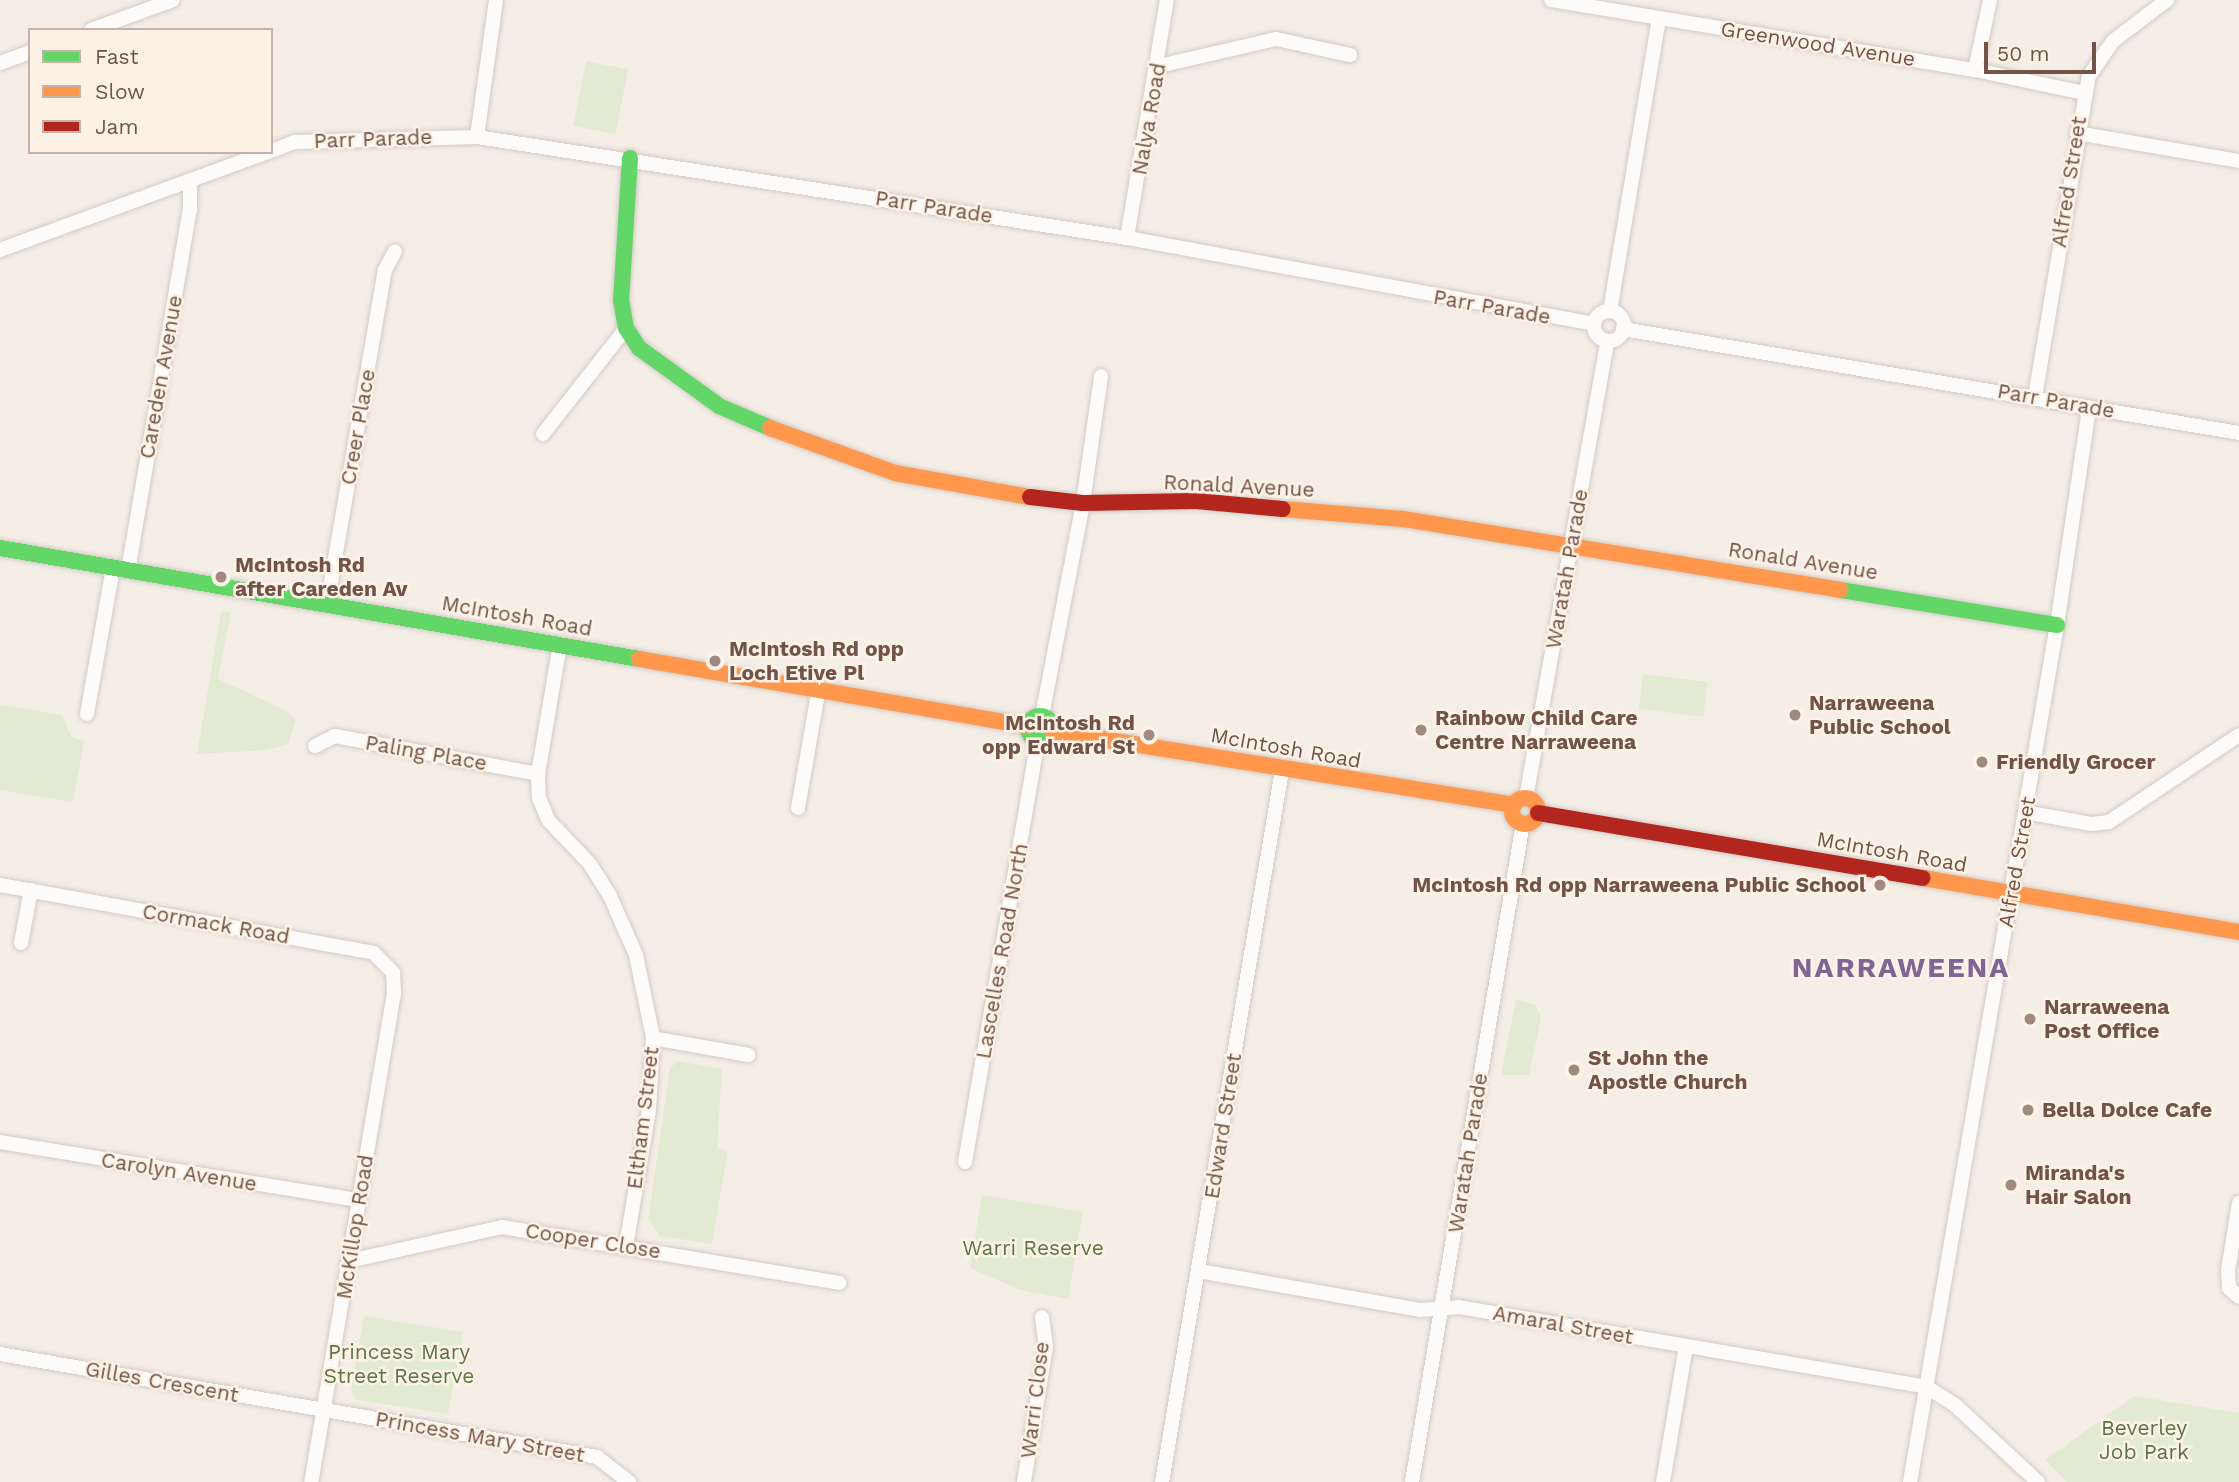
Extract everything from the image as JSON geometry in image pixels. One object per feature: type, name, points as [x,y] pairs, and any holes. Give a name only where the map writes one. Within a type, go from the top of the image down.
[{"type":"street","points":[[96,28],[173,0]]},
{"type":"street","points":[[477,137],[496,0]]},
{"type":"street","name":"Nalya Road","points":[[1127,238],[1159,66],[1167,0]]},
{"type":"street","name":"Greenwood Avenue","points":[[1551,0],[1975,69],[2084,93]]},
{"type":"street","points":[[1639,16],[1642,0]]},
{"type":"street","points":[[1975,69],[1990,0]]},
{"type":"street","name":"Alfred Street","points":[[2035,397],[2084,93],[2092,69],[2108,47],[2166,0]]},
{"type":"street","points":[[1610,311],[1659,19]]},
{"type":"street","points":[[1159,66],[1276,39],[1350,55]]},
{"type":"street","points":[[0,63],[28,53]]},
{"type":"street","points":[[2077,134],[2239,161]]},
{"type":"street","name":"Parr Parade","points":[[273,151],[295,142],[477,137],[630,158],[1127,238],[1594,324]]},
{"type":"street","name":"Parr Parade","points":[[0,250],[265,154]]},
{"type":"street","points":[[543,434],[626,328],[621,300],[630,158]]},
{"type":"street","name":"Careden Avenue","points":[[88,714],[120,570],[190,210],[190,182]]},
{"type":"street","name":"Creer Place","points":[[327,605],[385,270],[395,251]]},
{"type":"street","points":[[1610,311],[1622,318],[1623,329],[1617,338],[1606,341],[1595,333],[1594,324],[1599,314],[1610,311]]},
{"type":"street","name":"Ronald Avenue","points":[[626,328],[639,348],[719,406],[805,443],[921,478],[986,492],[1083,503],[1196,501],[1403,519],[1571,544],[2057,625]]},
{"type":"street","name":"Parr Parade","points":[[1623,329],[2239,433]]},
{"type":"street","name":"Waratah Parade","points":[[1520,802],[1571,544],[1606,341]]},
{"type":"street","points":[[1042,716],[1083,503],[1101,376]]},
{"type":"street","name":"Alfred Street","points":[[1910,1482],[2057,625],[2089,407]]},
{"type":"street","name":"McIntosh Road","points":[[0,548],[1027,726]]},
{"type":"street","name":"Eltham Street","points":[[560,644],[538,774],[544,810],[601,880],[628,936],[641,973],[653,1038],[649,1110],[626,1246]]},
{"type":"street","points":[[798,808],[819,688]]},
{"type":"street","points":[[1042,716],[1051,723],[1052,731],[1038,740],[1031,737],[1027,726],[1034,717],[1042,716]]},
{"type":"street","name":"McIntosh Road","points":[[1052,731],[1282,770],[1520,802]]},
{"type":"street","points":[[2025,812],[2092,824],[2109,822],[2239,735]]},
{"type":"street","name":"Paling Place","points":[[316,746],[335,736],[538,774]]},
{"type":"street","name":"Lascelles Road North","points":[[965,1162],[1038,740]]},
{"type":"street","name":"Edward Street","points":[[1162,1482],[1282,770]]},
{"type":"street","points":[[1520,802],[1535,803],[1538,813],[1531,822],[1523,823],[1514,816],[1520,802]]},
{"type":"street","name":"McIntosh Road","points":[[1538,813],[2239,932]]},
{"type":"street","name":"Waratah Parade","points":[[1412,1482],[1523,823]]},
{"type":"street","name":"Cormack Road","points":[[0,885],[374,953],[393,973]]},
{"type":"street","points":[[22,943],[31,890]]},
{"type":"street","name":"McKillop Road","points":[[311,1482],[394,993],[393,973]]},
{"type":"street","points":[[653,1038],[748,1055]]},
{"type":"street","name":"Carolyn Avenue","points":[[0,1142],[359,1200]]},
{"type":"street","points":[[2239,1203],[2228,1270],[2229,1288],[2239,1297]]},
{"type":"street","name":"Cooper Close","points":[[349,1261],[502,1227],[839,1283]]},
{"type":"street","name":"Amaral Street","points":[[1199,1272],[1420,1310],[1459,1307],[1927,1387]]},
{"type":"street","name":"Warri Close","points":[[1024,1482],[1046,1346],[1042,1317]]},
{"type":"street","points":[[1663,1482],[1686,1346]]},
{"type":"street","name":"Gilles Crescent","points":[[0,1354],[324,1410]]},
{"type":"street","points":[[1927,1387],[1955,1405],[2038,1482]]},
{"type":"street","name":"Princess Mary Street","points":[[324,1410],[597,1457],[629,1482]]},
{"type":"green space","points":[[586,61],[628,69],[616,134],[573,126]]},
{"type":"green space","points":[[221,611],[231,612],[218,679],[285,710],[296,720],[288,744],[267,750],[197,754]]},
{"type":"green space","points":[[1643,674],[1708,682],[1703,717],[1639,709]]},
{"type":"green space","points":[[0,705],[62,715],[71,736],[84,742],[73,802],[0,790]]},
{"type":"green space","points":[[1516,999],[1536,1005],[1541,1018],[1529,1075],[1501,1075]]},
{"type":"green space","points":[[678,1061],[722,1069],[717,1148],[728,1151],[712,1244],[660,1236],[648,1219],[670,1068]]},
{"type":"green space","name":"Warri Reserve","points":[[982,1195],[1083,1212],[1068,1299],[1020,1290],[970,1268]]},
{"type":"green space","name":"Princess Mary Street Reserve","points":[[364,1316],[463,1332],[448,1414],[356,1400],[351,1391]]},
{"type":"green space","name":"Beverley Job Park","points":[[2134,1396],[2239,1413],[2239,1482],[2067,1482],[2045,1460]]},
{"type":"traffic: fast","points":[[630,158],[621,300],[626,328],[639,348],[719,406],[770,428]]},
{"type":"traffic: fast","points":[[0,548],[639,659]]},
{"type":"traffic: fast","points":[[1840,590],[2057,625]]},
{"type":"traffic: fast","points":[[1035,716],[1045,716],[1052,723],[1052,728],[1052,733],[1045,740],[1035,740],[1028,733],[1028,723],[1035,716]]},
{"type":"traffic: slow","points":[[770,428],[895,473],[1030,497]]},
{"type":"traffic: slow","points":[[1283,509],[1403,519],[1840,590]]},
{"type":"traffic: slow","points":[[639,659],[1027,726]]},
{"type":"traffic: slow","points":[[1052,731],[1514,805]]},
{"type":"traffic: slow","points":[[1525,798],[1534,802],[1538,811],[1534,820],[1525,824],[1516,820],[1512,811],[1516,802],[1525,798]]},
{"type":"traffic: slow","points":[[1923,878],[2239,932]]},
{"type":"traffic: jam","points":[[1030,497],[1083,503],[1196,501],[1283,509]]},
{"type":"traffic: jam","points":[[1538,813],[1923,878]]},
{"type":"place","name":"McIntosh Rd after Careden Av","points":[[221,577]]},
{"type":"place","name":"McIntosh Rd opp Loch Etive Pl","points":[[715,661]]},
{"type":"place","name":"Narraweena Public School","points":[[1795,715]]},
{"type":"place","name":"Rainbow Child Care Centre Narraweena","points":[[1421,730]]},
{"type":"place","name":"McIntosh Rd opp Edward St","points":[[1149,735]]},
{"type":"place","name":"Friendly Grocer","points":[[1982,762]]},
{"type":"place","name":"McIntosh Rd opp Narraweena Public School","points":[[1880,885]]},
{"type":"place","name":"Narraweena Post Office","points":[[2030,1019]]},
{"type":"place","name":"St John the Apostle Church","points":[[1574,1070]]},
{"type":"place","name":"Bella Dolce Cafe","points":[[2028,1110]]},
{"type":"place","name":"Miranda's Hair Salon","points":[[2011,1185]]},
{"type":"district","name":"NARRAWEENA","points":[[1901,968]]}]
